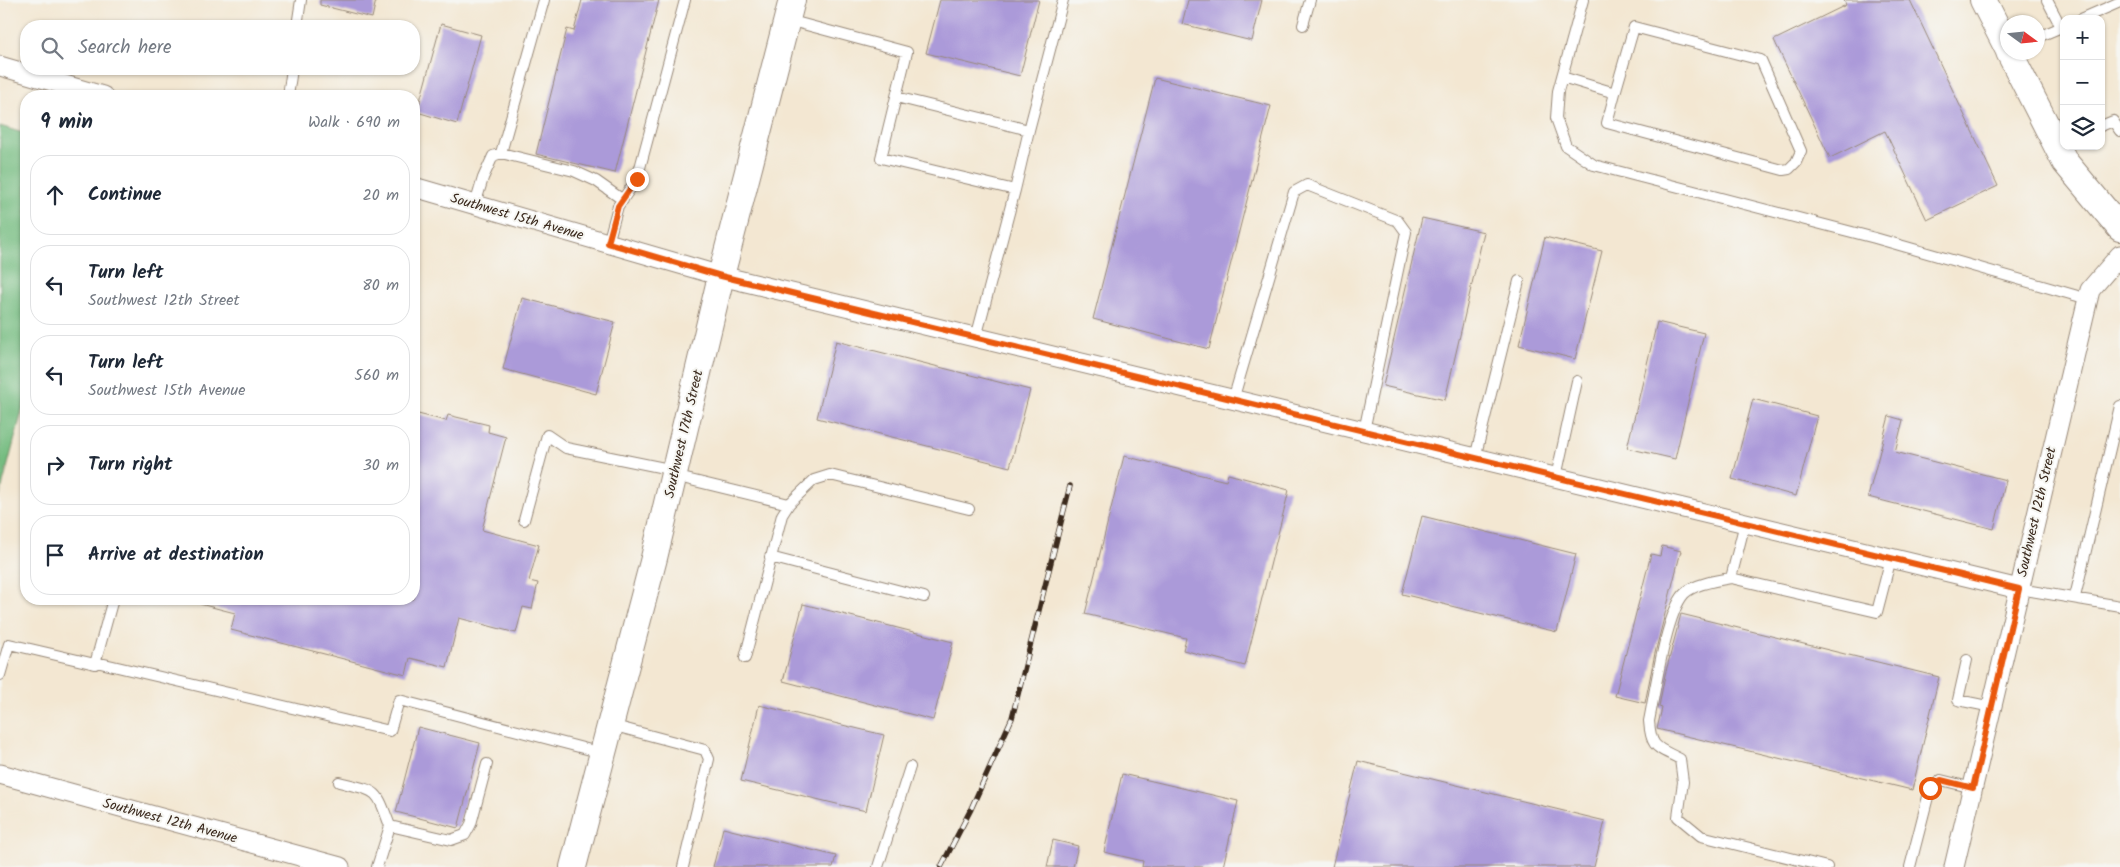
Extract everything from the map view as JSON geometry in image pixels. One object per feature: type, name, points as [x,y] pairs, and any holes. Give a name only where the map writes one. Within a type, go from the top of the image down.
[{"type":"main road","points":[[1983,0],[2000,33]]},
{"type":"main road","name":"Southwest 17th Street","points":[[574,867],[674,473],[721,276],[790,10]]},
{"type":"main road","points":[[2013,60],[2060,144]]},
{"type":"main road","points":[[2062,150],[2065,162],[2120,228]]},
{"type":"street","points":[[0,66],[20,72]]},
{"type":"street","points":[[31,75],[82,90]]},
{"type":"street","name":"Southwest 15th Avenue","points":[[420,189],[721,276],[2019,589]]},
{"type":"street","name":"Southwest 12th Street","points":[[1954,867],[2090,290],[2120,255]]},
{"type":"street","name":"Southwest 12th Avenue","points":[[0,774],[340,867]]},
{"type":"lane","points":[[298,20],[301,0]]},
{"type":"lane","points":[[501,152],[544,0]]},
{"type":"lane","points":[[608,243],[618,206],[637,179],[685,0]]},
{"type":"lane","points":[[976,338],[1063,0]]},
{"type":"lane","points":[[1303,25],[1310,0]]},
{"type":"lane","points":[[1583,0],[1558,91],[1556,118],[1566,146],[1594,165],[1874,238],[2088,298]]},
{"type":"lane","points":[[2047,0],[2060,23]]},
{"type":"lane","points":[[2090,15],[2120,2]]},
{"type":"lane","points":[[790,10],[907,52],[881,158],[1015,190]]},
{"type":"lane","points":[[1634,27],[1761,60],[1801,151],[1796,162],[1789,170],[1783,170],[1607,123],[1614,93],[1634,27]]},
{"type":"lane","points":[[2045,34],[2060,28]]},
{"type":"lane","points":[[289,90],[291,75]]},
{"type":"lane","points":[[1562,77],[1614,93]]},
{"type":"lane","points":[[896,97],[1029,130]]},
{"type":"lane","points":[[2116,119],[2120,131]]},
{"type":"lane","points":[[475,205],[483,178],[493,156],[501,152],[574,171],[596,181],[623,200]]},
{"type":"lane","points":[[1233,400],[1294,192],[1307,186],[1398,221],[1406,232],[1364,431]]},
{"type":"lane","points":[[1475,458],[1519,281]]},
{"type":"lane","points":[[1556,478],[1577,381]]},
{"type":"lane","points":[[2075,597],[2120,406]]},
{"type":"lane","points":[[524,520],[547,435],[566,448],[674,473],[789,504]]},
{"type":"lane","points":[[745,658],[782,515],[789,504],[814,480],[830,475],[969,509]]},
{"type":"lane","points":[[1731,578],[1745,523]]},
{"type":"lane","points":[[770,557],[924,597]]},
{"type":"lane","points":[[1828,867],[1701,836],[1678,817],[1683,782],[1680,760],[1657,747],[1650,738],[1648,721],[1672,616],[1684,593],[1709,582],[1731,578],[1877,612],[1891,558]]},
{"type":"lane","points":[[2019,589],[2120,606]]},
{"type":"lane","points":[[96,662],[111,605]]},
{"type":"lane","points":[[0,675],[9,644],[95,664],[96,662],[390,731],[399,700],[603,753]]},
{"type":"lane","points":[[1967,660],[1958,700],[1992,707]]},
{"type":"lane","points":[[610,724],[705,750],[709,759],[683,867]]},
{"type":"lane","points":[[390,826],[451,840],[464,835],[471,824],[487,764]]},
{"type":"lane","points":[[878,867],[910,767]]},
{"type":"lane","points":[[1910,867],[1930,788],[1941,780],[1973,788]]},
{"type":"lane","points":[[339,782],[370,790],[379,796],[390,826],[376,867]]},
{"type":"green space","points":[[0,126],[20,132],[20,419],[0,495]]},
{"type":"building","points":[[320,0],[376,0],[372,18],[320,5]]},
{"type":"building","points":[[582,0],[659,0],[615,173],[536,154],[567,29],[574,31]]},
{"type":"building","points":[[940,0],[1039,0],[1020,76],[926,53]]},
{"type":"building","points":[[1188,0],[1262,0],[1252,41],[1182,24]]},
{"type":"building","points":[[1844,0],[1910,0],[1998,186],[1927,220],[1885,131],[1830,158],[1774,40],[1846,5]]},
{"type":"building","points":[[441,24],[481,35],[457,124],[420,113],[420,101]]},
{"type":"building","points":[[1155,78],[1271,106],[1209,349],[1093,319]]},
{"type":"building","points":[[1422,218],[1484,232],[1445,400],[1383,386]]},
{"type":"building","points":[[1545,237],[1602,251],[1575,359],[1519,345]]},
{"type":"building","points":[[522,298],[615,322],[596,394],[503,369]]},
{"type":"building","points":[[1657,322],[1704,333],[1675,459],[1627,448]]},
{"type":"building","points":[[836,341],[1030,390],[1010,467],[817,418]]},
{"type":"building","points":[[1753,399],[1817,416],[1796,496],[1732,479]]},
{"type":"building","points":[[420,414],[446,421],[448,415],[489,425],[488,432],[506,437],[482,530],[539,545],[529,581],[538,583],[532,609],[523,607],[516,633],[459,618],[447,667],[410,658],[406,675],[231,630],[235,613],[204,605],[420,605]]},
{"type":"building","points":[[1889,416],[1903,420],[1895,452],[2006,480],[1994,529],[1868,497]]},
{"type":"building","points":[[1124,456],[1226,481],[1228,474],[1289,490],[1245,666],[1183,650],[1186,638],[1085,614]]},
{"type":"building","points":[[1422,516],[1576,554],[1557,632],[1402,594]]},
{"type":"building","points":[[1662,546],[1681,551],[1655,653],[1645,703],[1615,696],[1651,554],[1660,556]]},
{"type":"building","points":[[803,604],[953,642],[933,720],[783,681]]},
{"type":"building","points":[[1681,614],[1939,677],[1912,790],[1657,729],[1662,708],[1659,707],[1665,675]]},
{"type":"building","points":[[759,705],[884,735],[866,811],[741,781]]},
{"type":"building","points":[[418,727],[480,743],[458,828],[396,812]]},
{"type":"building","points":[[1358,761],[1605,821],[1594,867],[1332,867]]},
{"type":"building","points":[[1122,774],[1238,801],[1223,867],[1142,867],[1143,861],[1104,852]]},
{"type":"building","points":[[723,828],[836,856],[833,867],[713,867]]},
{"type":"building","points":[[1053,840],[1078,846],[1073,867],[1047,867]]},
{"type":"railway","points":[[941,867],[970,811],[1012,718],[1070,486]]},
{"type":"route","points":[[637,179],[618,206],[608,243],[721,276],[2019,589],[1973,788],[1941,780],[1930,788]]}]
